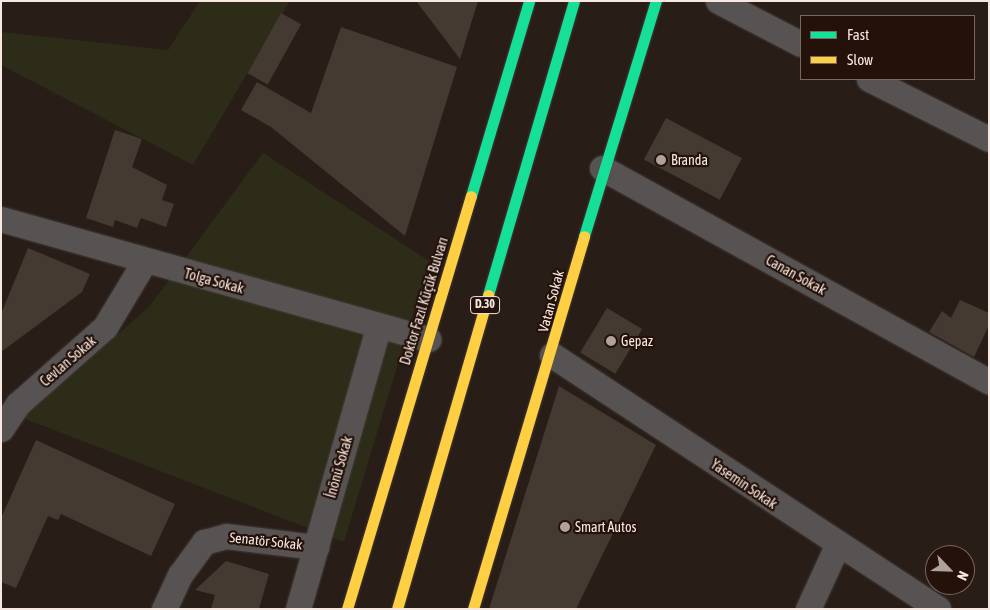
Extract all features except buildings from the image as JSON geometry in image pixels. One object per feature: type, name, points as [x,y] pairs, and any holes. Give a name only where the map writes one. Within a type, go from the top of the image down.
[{"type":"main road","points":[[519,36],[521,1]]},
{"type":"main road","name":"Doktor Fazıl Küçük Bulvarı","points":[[347,609],[529,1]]},
{"type":"main road","name":"D.30","points":[[397,609],[574,1]]},
{"type":"main road","name":"Vatan Sokak","points":[[473,609],[552,354],[602,168],[656,1]]},
{"type":"street","points":[[718,1],[800,43]]},
{"type":"street","points":[[871,80],[989,139]]},
{"type":"street","name":"Canan Sokak","points":[[602,168],[989,382]]},
{"type":"street","name":"Tolga Sokak","points":[[1,219],[144,262],[428,339]]},
{"type":"street","name":"Cevlan Sokak","points":[[1,428],[18,404],[105,327],[144,262]]},
{"type":"street","name":"İnönü Sokak","points":[[298,609],[379,325]]},
{"type":"street","name":"Yasemin Sokak","points":[[552,354],[837,546],[938,609]]},
{"type":"street","name":"Senatör Sokak","points":[[164,609],[180,575],[204,542],[226,536],[316,547]]},
{"type":"street","points":[[808,609],[837,546]]},
{"type":"shaded area","points":[[200,1],[290,1],[193,165],[1,65],[1,32],[168,50]]},
{"type":"shaded area","points":[[263,153],[429,261],[344,542],[23,418],[149,307]]},
{"type":"traffic: fast","points":[[471,196],[529,1]]},
{"type":"traffic: fast","points":[[488,295],[574,1]]},
{"type":"traffic: fast","points":[[584,236],[656,1]]},
{"type":"traffic: slow","points":[[347,609],[471,196]]},
{"type":"traffic: slow","points":[[473,609],[584,236]]},
{"type":"traffic: slow","points":[[397,609],[488,295]]},
{"type":"place","name":"Branda","points":[[661,160]]},
{"type":"place","name":"Gepaz","points":[[611,341]]},
{"type":"place","name":"Smart Autos","points":[[565,527]]}]
